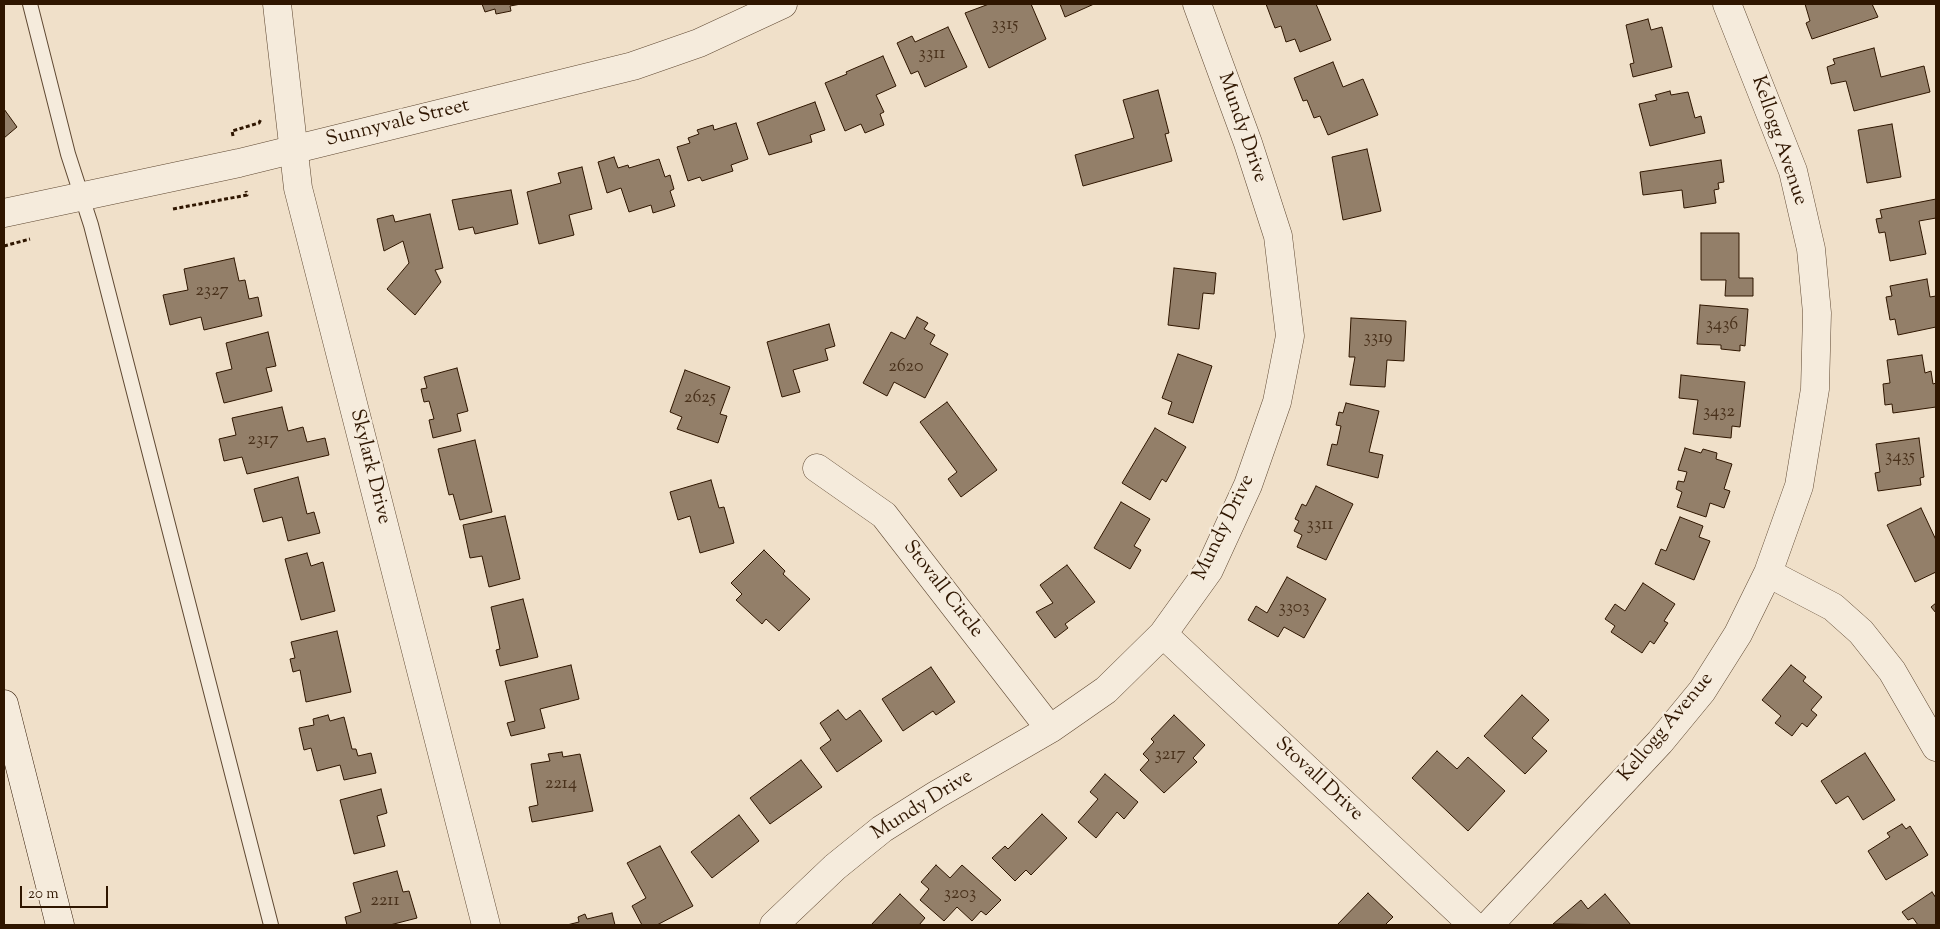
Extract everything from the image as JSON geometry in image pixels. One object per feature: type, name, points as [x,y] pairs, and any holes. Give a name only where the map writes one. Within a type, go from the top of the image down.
[{"type":"street","name":"Skylark Drive","points":[[277,4],[298,188],[486,925]]},
{"type":"street","name":"Sunnyvale Street","points":[[4,213],[239,164],[633,66],[699,42],[783,4]]},
{"type":"street","name":"Mundy Drive","points":[[774,925],[835,867],[882,829],[936,795],[1050,729],[1106,690],[1164,634],[1209,570],[1248,484],[1277,402],[1290,336],[1278,236],[1248,143],[1197,4]]},
{"type":"street","name":"Kellogg Avenue","points":[[1489,925],[1660,742],[1702,691],[1738,634],[1768,573],[1798,486],[1815,389],[1817,313],[1811,249],[1793,171],[1727,4]]},
{"type":"street","name":"Stovall Circle","points":[[818,468],[884,515],[1050,729]]},
{"type":"street","points":[[1768,573],[1833,608],[1861,632],[1892,671],[1936,747]]},
{"type":"street","name":"Stovall Drive","points":[[1164,634],[1473,925]]},
{"type":"street","points":[[4,704],[60,925]]},
{"type":"lane","points":[[30,4],[68,154],[91,225],[271,925]]},
{"type":"building","points":[[482,4],[521,4],[510,6],[511,11],[496,14],[495,9],[485,12]]},
{"type":"building","points":[[989,4],[1031,4],[1046,39],[989,68],[965,13]]},
{"type":"building","points":[[1060,4],[1094,4],[1065,17]]},
{"type":"building","points":[[1266,4],[1316,4],[1331,40],[1300,52],[1295,39],[1286,42],[1281,26],[1275,28]]},
{"type":"building","points":[[1805,4],[1872,4],[1878,17],[1812,39],[1806,23],[1810,21]]},
{"type":"building","points":[[1648,19],[1651,30],[1662,27],[1672,67],[1633,77],[1630,64],[1634,63],[1626,25]]},
{"type":"building","points":[[948,27],[967,67],[925,87],[918,71],[911,74],[897,43],[912,36],[915,42]]},
{"type":"building","points":[[1874,48],[1881,77],[1924,66],[1930,92],[1854,111],[1846,81],[1831,84],[1827,67],[1835,64],[1833,59]]},
{"type":"building","points":[[883,56],[896,86],[876,95],[884,112],[880,114],[884,125],[865,133],[861,124],[845,131],[825,83]]},
{"type":"building","points":[[1333,62],[1343,87],[1363,79],[1378,115],[1328,135],[1320,116],[1314,118],[1307,100],[1303,101],[1294,78]]},
{"type":"building","points":[[1158,90],[1169,133],[1165,134],[1172,161],[1083,186],[1075,155],[1134,138],[1123,100]]},
{"type":"building","points":[[1670,91],[1671,95],[1688,92],[1695,118],[1701,116],[1705,133],[1650,146],[1639,104],[1657,100],[1655,95]]},
{"type":"building","points":[[815,102],[825,130],[810,135],[812,142],[769,155],[757,123]]},
{"type":"building","points":[[4,109],[17,127],[4,138]]},
{"type":"building","points":[[736,123],[748,159],[731,165],[733,171],[702,181],[700,177],[688,181],[677,147],[690,143],[688,138],[699,134],[697,130],[713,125],[714,130]]},
{"type":"building","points":[[1892,124],[1901,177],[1867,183],[1858,130]]},
{"type":"building","points":[[1367,149],[1381,211],[1343,220],[1332,157]]},
{"type":"building","points":[[614,157],[618,168],[628,165],[629,168],[659,159],[665,177],[670,175],[674,189],[670,191],[675,206],[653,213],[651,205],[629,212],[621,188],[607,193],[598,162]]},
{"type":"building","points":[[1721,160],[1724,182],[1718,183],[1719,189],[1714,190],[1716,203],[1684,208],[1682,190],[1643,195],[1640,172]]},
{"type":"building","points":[[582,167],[592,209],[569,215],[574,235],[539,244],[527,192],[561,183],[558,173]]},
{"type":"building","points":[[511,190],[518,224],[475,234],[473,227],[459,230],[452,200]]},
{"type":"building","points":[[1936,199],[1936,218],[1919,221],[1926,254],[1890,261],[1885,232],[1879,233],[1876,219],[1882,218],[1880,210]]},
{"type":"building","points":[[430,214],[443,268],[435,270],[441,282],[415,315],[387,289],[409,263],[403,241],[384,251],[377,219],[393,215],[395,222]]},
{"type":"building","points":[[1701,233],[1739,233],[1739,278],[1753,278],[1753,296],[1725,296],[1726,280],[1701,280]]},
{"type":"building","points":[[234,258],[239,281],[245,280],[249,299],[258,297],[262,316],[204,330],[201,317],[170,325],[163,295],[188,290],[184,269]]},
{"type":"building","points":[[1174,268],[1216,273],[1214,294],[1203,293],[1199,329],[1168,325]]},
{"type":"building","points":[[1927,279],[1930,297],[1936,296],[1936,327],[1898,335],[1895,319],[1890,320],[1886,297],[1892,296],[1890,286]]},
{"type":"building","points":[[1700,305],[1748,309],[1745,346],[1740,345],[1740,351],[1721,349],[1721,345],[1697,344]]},
{"type":"building","points":[[917,317],[928,323],[924,329],[935,335],[930,344],[948,354],[925,398],[894,382],[887,396],[863,383],[891,332],[905,339]]},
{"type":"building","points":[[1351,318],[1406,321],[1404,361],[1387,360],[1385,387],[1350,385],[1355,357],[1349,357]]},
{"type":"building","points":[[829,324],[835,346],[825,349],[828,360],[793,370],[800,392],[782,397],[767,342]]},
{"type":"building","points":[[268,332],[276,366],[266,368],[272,391],[224,403],[216,373],[232,369],[226,343]]},
{"type":"building","points":[[1178,354],[1212,366],[1193,423],[1168,414],[1172,402],[1162,398]]},
{"type":"building","points":[[1922,355],[1925,373],[1931,371],[1933,384],[1936,383],[1936,407],[1893,413],[1892,404],[1885,405],[1883,384],[1890,383],[1887,360]]},
{"type":"building","points":[[457,368],[468,411],[457,414],[461,431],[433,438],[429,420],[434,419],[429,401],[424,402],[421,389],[427,388],[424,377]]},
{"type":"building","points":[[685,370],[730,387],[720,414],[727,416],[718,443],[677,429],[682,417],[670,412]]},
{"type":"building","points":[[1681,375],[1745,382],[1740,427],[1732,426],[1731,438],[1693,434],[1698,400],[1679,398]]},
{"type":"building","points":[[947,402],[997,470],[961,497],[948,479],[957,472],[920,422]]},
{"type":"building","points":[[1346,403],[1379,411],[1369,452],[1383,455],[1378,478],[1327,465],[1332,444],[1337,445],[1341,426],[1336,425],[1339,412],[1343,413]]},
{"type":"building","points":[[282,407],[288,431],[303,427],[307,442],[325,438],[329,455],[247,474],[242,457],[224,461],[219,439],[236,435],[232,418]]},
{"type":"building","points":[[1155,428],[1186,447],[1166,482],[1162,479],[1150,500],[1122,483]]},
{"type":"building","points":[[1919,438],[1924,477],[1920,478],[1921,485],[1878,491],[1875,473],[1880,472],[1876,444]]},
{"type":"building","points":[[475,440],[492,512],[460,520],[453,494],[449,495],[438,449]]},
{"type":"building","points":[[1685,448],[1701,453],[1703,449],[1717,453],[1716,459],[1732,464],[1724,489],[1730,491],[1724,508],[1710,503],[1706,517],[1677,507],[1682,492],[1676,489],[1678,481],[1684,482],[1687,472],[1678,470]]},
{"type":"building","points":[[298,477],[307,514],[314,512],[320,533],[288,541],[282,517],[263,522],[254,489]]},
{"type":"building","points":[[711,480],[719,508],[724,507],[734,543],[700,553],[690,516],[678,520],[670,492]]},
{"type":"building","points":[[1316,486],[1353,504],[1326,560],[1297,547],[1302,535],[1294,531],[1299,521],[1295,519],[1302,504],[1306,506]]},
{"type":"building","points":[[1121,502],[1150,519],[1134,546],[1141,550],[1130,569],[1094,548]]},
{"type":"building","points":[[1921,508],[1936,540],[1936,572],[1915,582],[1887,525]]},
{"type":"building","points":[[505,516],[520,579],[489,587],[482,556],[470,558],[463,525]]},
{"type":"building","points":[[1680,517],[1703,526],[1699,537],[1710,541],[1694,580],[1655,564],[1661,549],[1666,551]]},
{"type":"building","points":[[764,550],[785,571],[783,574],[810,599],[779,631],[766,619],[762,624],[736,600],[742,594],[731,583]]},
{"type":"building","points":[[307,553],[311,566],[323,562],[335,611],[301,620],[285,559]]},
{"type":"building","points":[[1067,565],[1095,602],[1065,624],[1068,628],[1055,638],[1036,612],[1053,603],[1040,585]]},
{"type":"building","points":[[1287,577],[1326,599],[1304,638],[1284,627],[1278,637],[1248,620],[1256,606],[1267,613]]},
{"type":"building","points":[[1643,583],[1675,604],[1664,621],[1668,623],[1654,644],[1650,641],[1642,653],[1611,632],[1615,626],[1605,619],[1615,604],[1625,611]]},
{"type":"building","points":[[523,599],[538,657],[500,666],[496,650],[500,649],[491,607]]},
{"type":"building","points":[[1936,603],[1936,613],[1931,607]]},
{"type":"building","points":[[337,631],[351,692],[306,702],[300,670],[293,672],[290,659],[295,658],[291,642]]},
{"type":"building","points":[[571,665],[579,699],[540,709],[545,728],[511,736],[507,723],[515,721],[505,681]]},
{"type":"building","points":[[1791,665],[1806,677],[1803,681],[1822,697],[1811,710],[1817,715],[1807,727],[1802,723],[1792,736],[1775,723],[1781,716],[1762,700]]},
{"type":"building","points":[[931,667],[955,702],[936,715],[933,711],[903,731],[882,699]]},
{"type":"building","points":[[1522,695],[1549,720],[1532,738],[1547,751],[1525,774],[1484,736]]},
{"type":"building","points":[[838,710],[846,720],[860,710],[882,741],[837,772],[820,748],[831,740],[820,723]]},
{"type":"building","points":[[328,715],[330,721],[344,717],[352,749],[356,749],[358,756],[371,753],[376,773],[344,780],[340,765],[317,771],[311,748],[304,750],[299,728],[314,725],[313,719]]},
{"type":"building","points":[[1174,715],[1205,745],[1193,758],[1197,762],[1164,793],[1140,770],[1149,760],[1143,754],[1154,742],[1151,739]]},
{"type":"building","points":[[1437,751],[1457,769],[1468,757],[1505,791],[1468,831],[1412,778]]},
{"type":"building","points":[[562,752],[563,757],[580,754],[593,811],[532,822],[529,807],[538,805],[531,764],[550,761],[548,754]]},
{"type":"building","points":[[1865,753],[1895,800],[1863,820],[1848,796],[1836,804],[1821,781]]},
{"type":"building","points":[[801,760],[822,787],[770,824],[750,798]]},
{"type":"building","points":[[1105,774],[1138,802],[1124,819],[1117,812],[1096,838],[1078,822],[1098,799],[1090,792]]},
{"type":"building","points":[[381,789],[387,813],[377,816],[385,846],[354,854],[340,800]]},
{"type":"building","points":[[1042,814],[1067,838],[1031,875],[1026,870],[1015,881],[992,858],[1005,846],[1008,849]]},
{"type":"building","points":[[739,815],[759,841],[712,878],[691,852]]},
{"type":"building","points":[[1902,824],[1906,829],[1910,826],[1928,855],[1886,880],[1868,851],[1890,837],[1887,833]]},
{"type":"building","points":[[660,846],[693,906],[657,925],[642,925],[632,906],[646,898],[627,863]]},
{"type":"building","points":[[936,865],[950,878],[962,865],[1001,900],[986,915],[981,911],[972,921],[957,907],[944,921],[920,900],[929,889],[921,882]]},
{"type":"building","points":[[397,871],[403,892],[409,891],[417,918],[390,925],[347,925],[345,917],[361,912],[353,883]]},
{"type":"building","points":[[1932,892],[1936,898],[1936,925],[1918,925],[1913,918],[1908,920],[1902,912]]},
{"type":"building","points":[[1368,893],[1393,917],[1385,925],[1337,925]]},
{"type":"building","points":[[900,894],[925,918],[919,925],[871,925]]},
{"type":"building","points":[[1605,894],[1631,925],[1553,924],[1581,900],[1588,909]]},
{"type":"building","points":[[612,913],[615,925],[567,925],[579,922],[578,917],[585,914],[587,919]]}]
